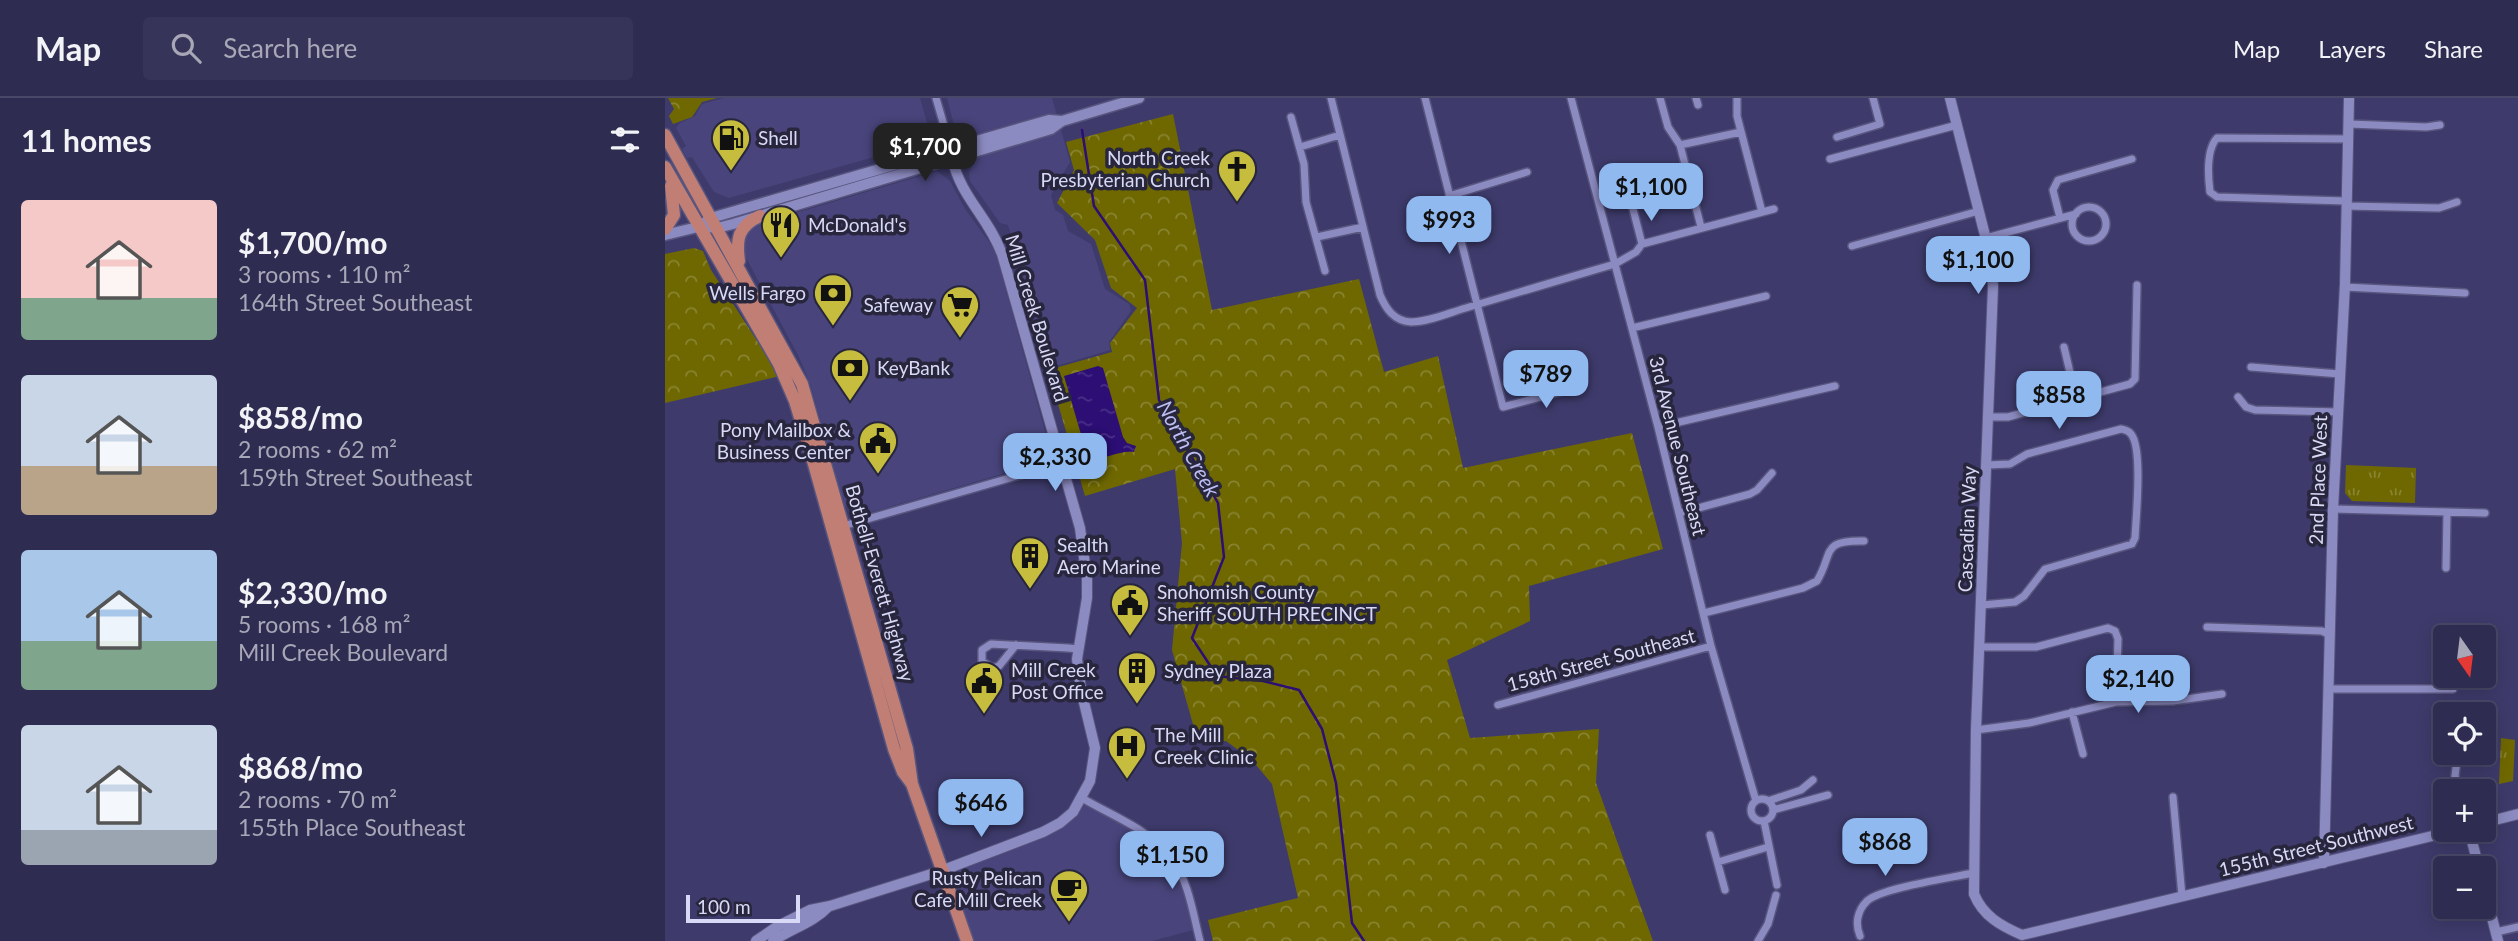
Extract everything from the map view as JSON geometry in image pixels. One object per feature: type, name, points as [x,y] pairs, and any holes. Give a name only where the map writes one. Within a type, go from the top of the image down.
[{"type":"main road","points":[[714,223],[760,216],[1049,120],[1062,121],[1139,98]]},
{"type":"main road","name":"Bothell-Everett Highway","points":[[665,135],[802,384],[894,749],[903,772],[912,784]]},
{"type":"main road","points":[[665,235],[951,153]]},
{"type":"main road","points":[[666,169],[779,364],[795,401],[838,529]]},
{"type":"main road","points":[[665,229],[674,215],[675,208],[666,169]]},
{"type":"main road","points":[[739,269],[738,236],[744,225],[760,216]]},
{"type":"main road","name":"Bothell-Everett Highway","points":[[838,529],[858,583],[907,749],[912,784],[967,941]]},
{"type":"street","points":[[936,98],[951,153]]},
{"type":"street","points":[[1331,98],[1384,305],[1398,320],[1419,321],[1615,264],[1636,252],[1642,244],[1774,209]]},
{"type":"street","points":[[1425,98],[1503,407],[1582,386]]},
{"type":"street","name":"3rd Avenue Southeast","points":[[1571,98],[1680,513],[1711,646],[1756,801]]},
{"type":"street","points":[[1660,98],[1668,127],[1680,145],[1701,228]]},
{"type":"street","points":[[1737,98],[1737,116],[1762,212]]},
{"type":"street","points":[[1837,136],[1880,124],[1873,98]]},
{"type":"street","name":"Cascadian Way","points":[[1950,98],[1986,238],[1993,286],[1976,730],[1974,894],[1988,916],[2023,938]]},
{"type":"street","name":"2nd Place West","points":[[2324,863],[2333,509],[2344,287],[2349,98]]},
{"type":"street","points":[[1291,117],[1304,164],[1306,202],[1325,271]]},
{"type":"street","points":[[2349,124],[2440,125]]},
{"type":"street","points":[[1830,159],[1957,125]]},
{"type":"street","points":[[1680,145],[1741,132]]},
{"type":"street","points":[[1300,147],[1340,135]]},
{"type":"street","points":[[2349,139],[2217,138],[2211,145],[2210,192],[2217,197],[2439,208],[2447,208],[2457,202]]},
{"type":"street","name":"Mill Creek Boulevard","points":[[756,941],[810,910],[941,871],[1051,828],[1066,818],[1082,798],[1093,771],[1095,748],[1079,680],[1078,649],[1087,598],[1080,528],[1002,254],[994,234],[959,183],[951,153]]},
{"type":"street","points":[[2060,218],[2053,190],[2058,180],[2132,159]]},
{"type":"street","points":[[1449,196],[1527,172]]},
{"type":"street","points":[[1986,238],[2076,214],[2090,207],[2102,213],[2106,226],[2100,237],[2088,241],[2076,235],[2072,223],[2076,214]]},
{"type":"street","points":[[1633,208],[1642,244]]},
{"type":"street","points":[[1852,246],[1979,211]]},
{"type":"street","points":[[1317,237],[1363,226]]},
{"type":"street","points":[[1989,417],[2008,417],[2130,384],[2135,379],[2137,285]]},
{"type":"street","points":[[2344,287],[2465,293]]},
{"type":"street","points":[[1632,328],[1766,296]]},
{"type":"street","points":[[2064,347],[2076,398]]},
{"type":"street","points":[[2251,367],[2340,374]]},
{"type":"street","points":[[1658,427],[1835,386]]},
{"type":"street","points":[[2238,397],[2246,407],[2255,410],[2338,412]]},
{"type":"street","points":[[1982,605],[2015,602],[2024,596],[2045,569],[2132,544],[2135,538],[2138,460],[2133,436],[2128,431],[2118,430],[2027,454],[2010,464],[1987,465]]},
{"type":"street","points":[[838,529],[1062,463]]},
{"type":"street","points":[[1680,513],[1750,494],[1758,490],[1772,473]]},
{"type":"street","points":[[2333,509],[2485,513]]},
{"type":"street","points":[[2446,568],[2447,513]]},
{"type":"street","points":[[1704,613],[1813,584],[1820,577],[1827,553],[1832,548],[1852,541],[1864,541]]},
{"type":"street","points":[[2207,627],[2322,631],[2330,635]]},
{"type":"street","points":[[1980,647],[2036,647],[2108,628],[2115,631],[2118,639],[2116,702]]},
{"type":"street","points":[[1016,645],[999,666],[992,668],[982,662],[982,650],[988,645],[1016,645],[1078,649]]},
{"type":"street","name":"158th Street Southeast","points":[[1498,705],[1711,646]]},
{"type":"street","points":[[2328,689],[2453,689]]},
{"type":"street","points":[[1976,730],[2029,723],[2116,702],[2173,701],[2222,694]]},
{"type":"street","points":[[2072,712],[2083,754]]},
{"type":"street","points":[[1768,801],[1773,810],[1771,817],[1764,821],[1757,820],[1752,814],[1756,801],[1768,801],[1801,790],[1812,780]]},
{"type":"street","points":[[1773,810],[1828,795]]},
{"type":"street","points":[[2173,797],[2182,896]]},
{"type":"street","points":[[1082,798],[1150,836],[1173,859],[1188,893],[1200,941]]},
{"type":"street","points":[[2496,820],[2518,814]]},
{"type":"street","points":[[1764,821],[1777,885]]},
{"type":"street","points":[[1710,835],[1725,890]]},
{"type":"street","name":"155th Street Southwest","points":[[2023,938],[2182,896],[2433,836]]},
{"type":"street","points":[[1718,862],[1768,847]]},
{"type":"street","points":[[1860,936],[1857,927],[1859,912],[1868,900],[1884,892],[1973,873]]},
{"type":"street","points":[[1758,941],[1768,924],[1776,895]]},
{"type":"street","name":"Mill Creek Boulevard","points":[[773,941],[818,918],[830,906]]},
{"type":"street","points":[[2492,919],[2497,937],[2518,927]]},
{"type":"shaded area","points":[[724,98],[920,98],[930,133],[920,144],[729,198],[714,192],[692,157],[687,158],[682,149],[686,146],[676,128],[695,116],[702,104]]},
{"type":"shaded area","points":[[947,98],[1052,98],[1070,162],[1051,195],[1055,210],[1063,215],[1068,231],[1091,244],[1105,289],[1129,304],[1131,311],[1109,342],[1110,350],[1049,368],[1008,225],[1000,223],[970,181],[969,172],[974,162],[953,121]]},
{"type":"shaded area","points":[[937,171],[950,181],[965,209],[995,250],[1051,453],[1043,462],[865,514],[854,514],[844,505],[811,386],[799,357],[743,252],[746,232],[755,225]]},
{"type":"shaded area","points":[[1082,798],[1150,837],[1173,859],[1188,893],[1197,929],[1152,941],[967,941],[941,871],[1043,832]]},
{"type":"green space","points":[[668,98],[717,98],[702,102],[692,117],[673,124],[669,116],[674,109]]},
{"type":"green space","points":[[1173,114],[1212,310],[1359,279],[1384,372],[1438,356],[1463,468],[1632,433],[1663,549],[1529,586],[1530,621],[1447,660],[1470,738],[1599,729],[1596,783],[1653,941],[1213,941],[1208,920],[1298,898],[1272,784],[1252,760],[1226,741],[1198,742],[1172,650],[1182,543],[1175,469],[1085,496],[1048,370],[1112,352],[1110,343],[1137,308],[1111,288],[1095,240],[1057,203],[1074,170],[1066,142]]},
{"type":"green space","points":[[694,248],[703,251],[711,270],[780,376],[665,403],[665,254]]},
{"type":"green space","points":[[2346,465],[2416,468],[2415,503],[2352,501],[2345,493]]},
{"type":"green space","points":[[2501,738],[2515,740],[2513,781],[2499,784]]},
{"type":"water","points":[[1098,366],[1103,368],[1123,437],[1127,443],[1136,446],[1134,452],[1089,459],[1064,376]]},
{"type":"waterway","name":"North Creek","points":[[1082,130],[1094,206],[1145,280],[1159,400],[1218,503],[1224,557],[1192,638],[1217,676],[1263,681],[1299,690],[1322,729],[1336,783],[1352,923],[1364,941]]},
{"type":"place","name":"Shell","points":[[731,172]]},
{"type":"place","name":"North Creek Presbyterian Church","points":[[1237,203]]},
{"type":"place","name":"McDonald's","points":[[781,259]]},
{"type":"place","name":"Wells Fargo","points":[[833,327]]},
{"type":"place","name":"Safeway","points":[[960,339]]},
{"type":"place","name":"KeyBank","points":[[850,402]]},
{"type":"place","name":"Pony Mailbox & Business Center","points":[[878,475]]},
{"type":"place","name":"Sealth Aero Marine","points":[[1030,590]]},
{"type":"place","name":"Snohomish County Sheriff SOUTH PRECINCT","points":[[1130,637]]},
{"type":"place","name":"Sydney Plaza","points":[[1137,705]]},
{"type":"place","name":"Mill Creek Post Office","points":[[984,715]]},
{"type":"place","name":"The Mill Creek Clinic","points":[[1127,780]]},
{"type":"place","name":"Rusty Pelican Cafe Mill Creek","points":[[1069,923]]}]
